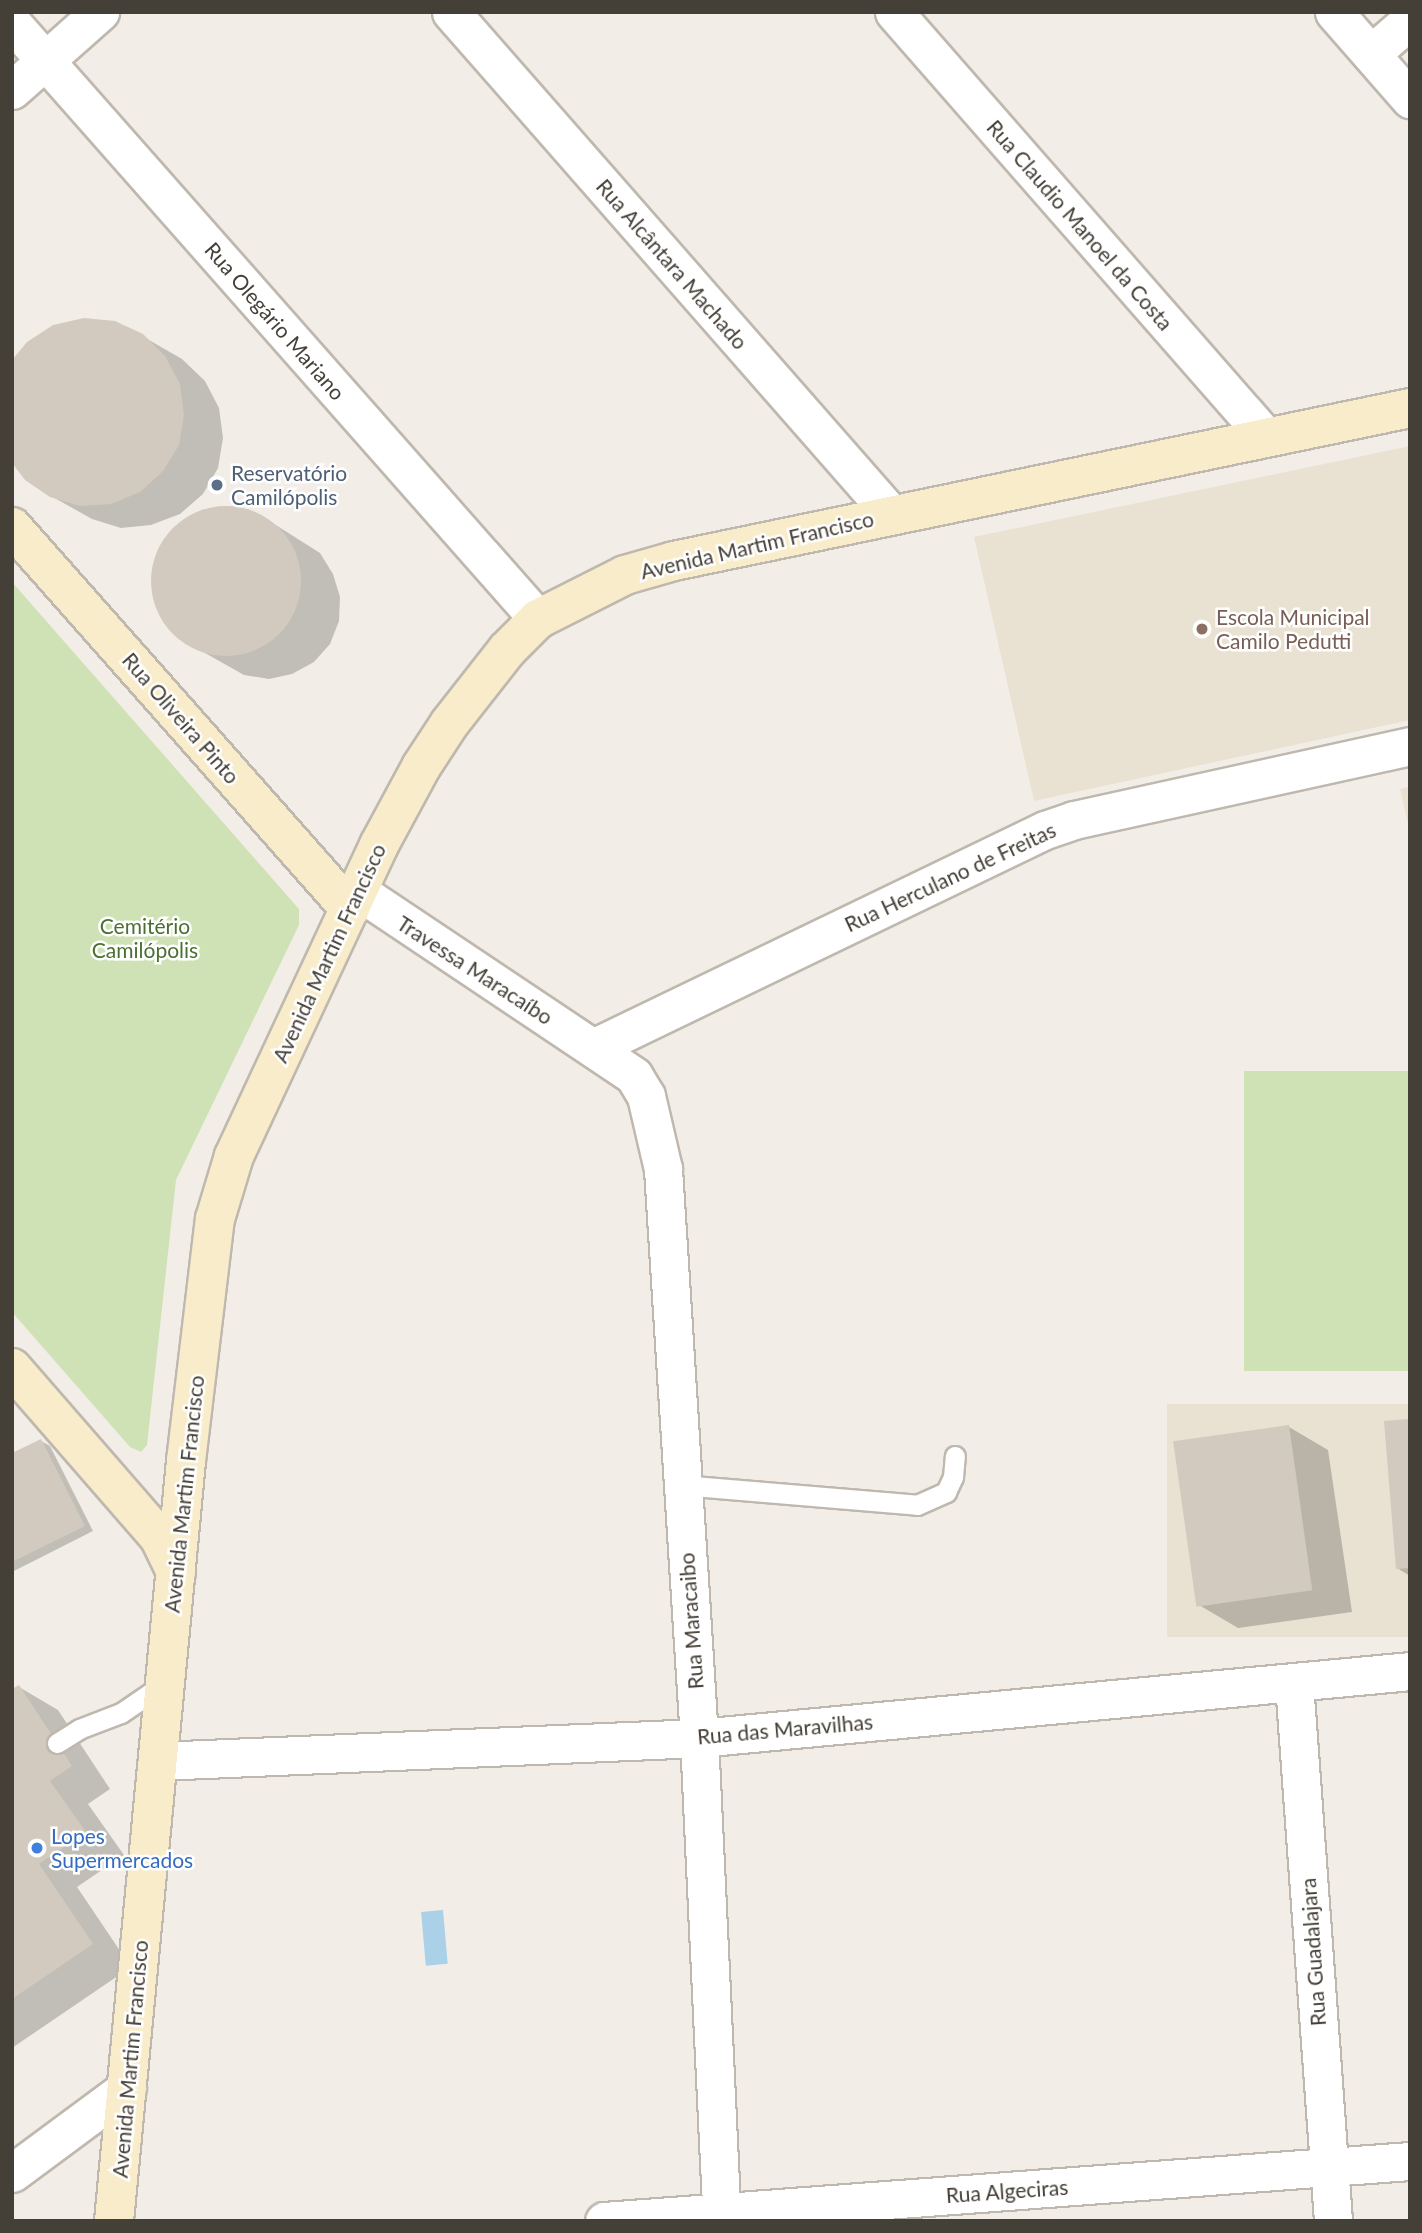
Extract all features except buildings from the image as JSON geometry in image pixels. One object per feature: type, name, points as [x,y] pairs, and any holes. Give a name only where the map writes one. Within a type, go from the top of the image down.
[{"type":"main road","name":"Avenida Martim Francisco","points":[[114,2221],[186,1461],[215,1219],[227,1174],[354,900],[400,804],[449,724],[507,650],[538,619],[612,581],[662,564],[1410,408]]},
{"type":"main road","name":"Rua Oliveira Pinto","points":[[12,527],[354,900]]},
{"type":"main road","points":[[13,1369],[159,1537],[176,1572]]},
{"type":"main road","points":[[107,1476],[131,1483],[156,1481],[186,1461]]},
{"type":"street","points":[[12,90],[100,12]]},
{"type":"street","name":"Rua Alcântara Machado","points":[[451,12],[892,515]]},
{"type":"street","name":"Rua Claudio Manoel da Costa","points":[[894,12],[1266,437]]},
{"type":"street","points":[[1334,12],[1410,99]]},
{"type":"street","points":[[1371,54],[1410,20]]},
{"type":"street","name":"Rua Olegário Mariano","points":[[12,23],[538,619]]},
{"type":"street","name":"Rua Herculano de Freitas","points":[[593,1048],[1045,830],[1074,820],[1410,746]]},
{"type":"street","name":"Travessa Maracaíbo","points":[[354,900],[593,1048]]},
{"type":"street","name":"Rua Maracaibo","points":[[593,1048],[642,1086],[663,1169],[699,1738],[722,2216]]},
{"type":"street","name":"Rua das Maravilhas","points":[[158,1761],[699,1738],[1410,1671]]},
{"type":"street","name":"Rua Guadalajara","points":[[1294,1683],[1333,2221]]},
{"type":"street","points":[[12,2173],[127,2088]]},
{"type":"street","name":"Rua Algeciras","points":[[604,2221],[722,2216],[1410,2161]]},
{"type":"lane","points":[[681,1485],[917,1505],[946,1492],[953,1477],[955,1456]]},
{"type":"lane","points":[[57,1743],[79,1729],[121,1713],[165,1683]]},
{"type":"shaded area","name":"Escola Municipal Camilo Pedutti","points":[[1410,446],[1410,720],[1034,801],[974,537]]},
{"type":"shaded area","points":[[1410,787],[1410,832],[1400,789]]},
{"type":"shaded area","points":[[1167,1404],[1410,1404],[1410,1637],[1167,1637]]},
{"type":"green space","name":"Cemitério Camilópolis","points":[[12,582],[299,909],[299,925],[176,1180],[147,1445],[141,1452],[130,1447],[12,1312]]},
{"type":"green space","points":[[1244,1071],[1410,1071],[1410,1371],[1244,1371]]},
{"type":"water","points":[[443,1910],[448,1964],[426,1966],[421,1912]]},
{"type":"place","name":"Reservatório Camilópolis","points":[[217,485]]},
{"type":"place","name":"Escola Municipal Camilo Pedutti","points":[[1202,629]]},
{"type":"place","name":"Lopes Supermercados","points":[[37,1848]]}]
